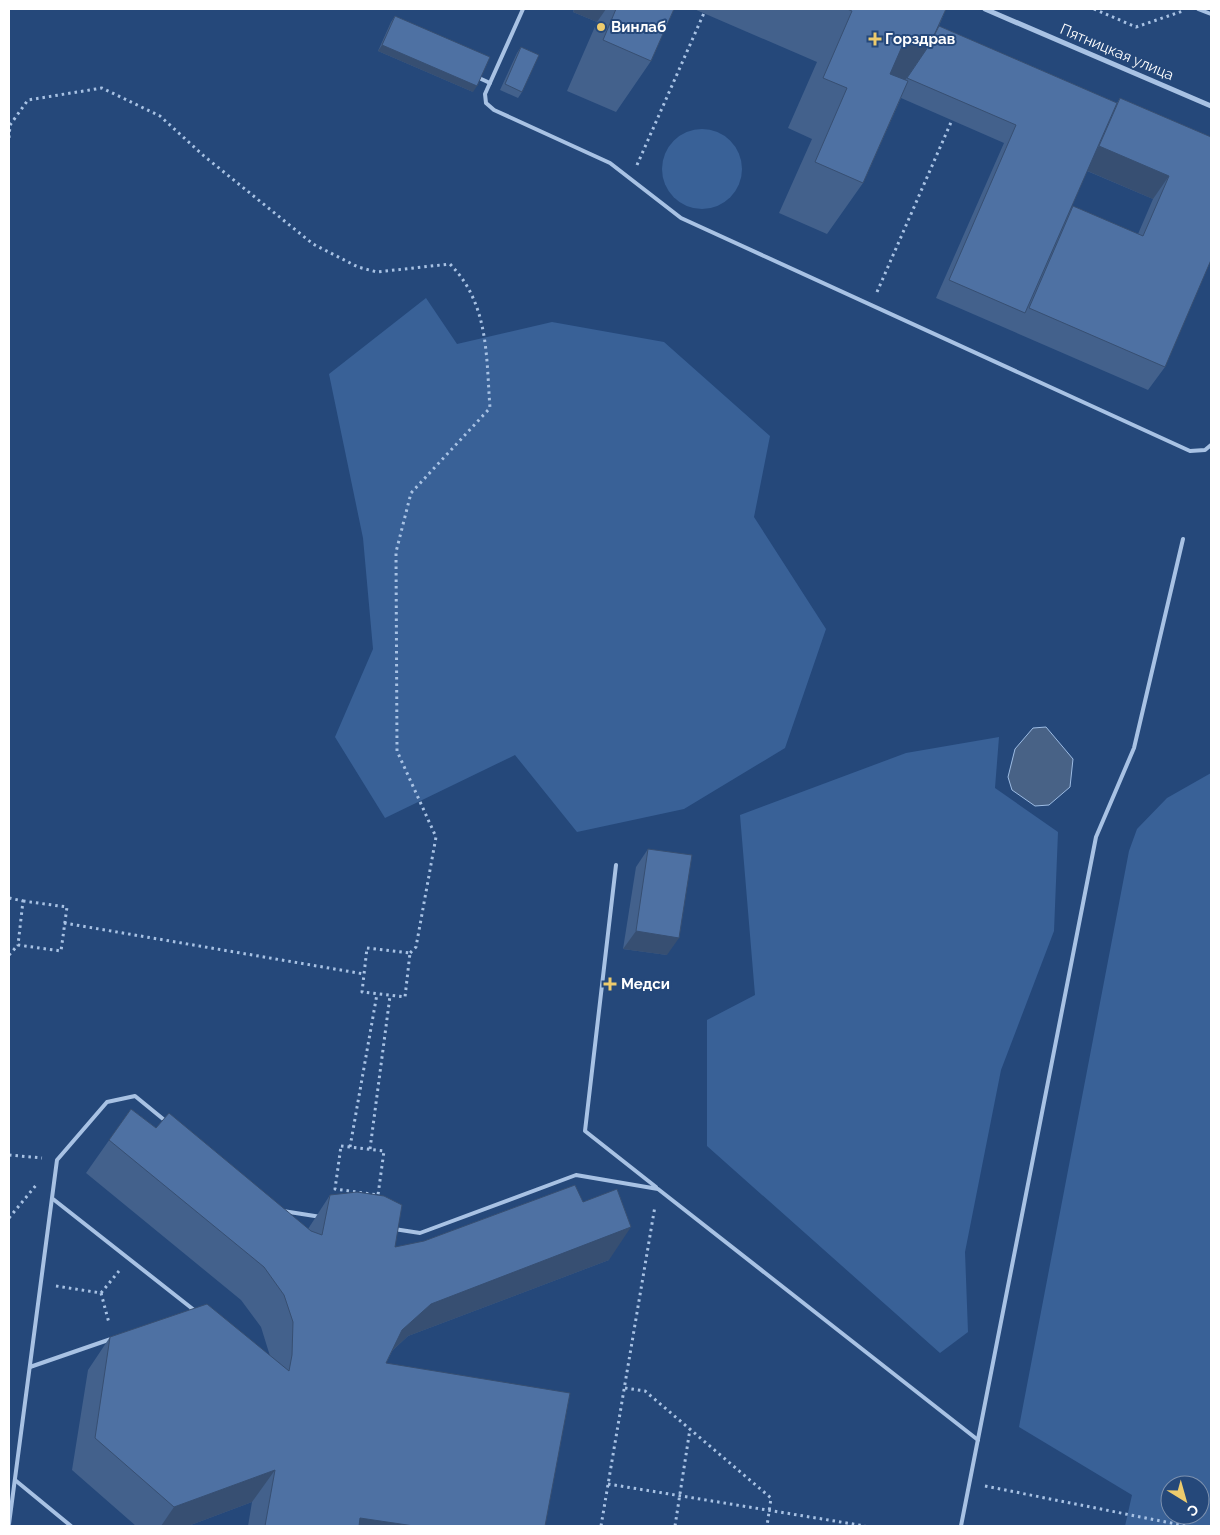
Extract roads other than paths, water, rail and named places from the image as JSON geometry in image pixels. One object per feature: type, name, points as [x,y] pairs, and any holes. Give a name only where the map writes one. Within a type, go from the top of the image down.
[{"type":"street","name":"Пятницкая улица","points":[[985,9],[1211,106]]},
{"type":"lane","points":[[523,9],[485,94],[486,103],[494,110],[610,163],[681,218],[1190,451],[1205,450],[1211,445]]},
{"type":"lane","points":[[1198,9],[1211,14]]},
{"type":"lane","points":[[479,78],[490,83]]},
{"type":"lane","points":[[961,1526],[1096,837],[1134,748],[1183,539]]},
{"type":"lane","points":[[616,865],[585,1131],[978,1440]]},
{"type":"lane","points":[[9,1524],[58,1160],[107,1102],[135,1096],[173,1127]]},
{"type":"lane","points":[[392,1229],[420,1234],[576,1175],[658,1188]]},
{"type":"lane","points":[[53,1199],[194,1310]]},
{"type":"lane","points":[[280,1210],[326,1218]]},
{"type":"lane","points":[[185,1313],[194,1310]]},
{"type":"lane","points":[[192,1319],[194,1310]]},
{"type":"lane","points":[[30,1367],[113,1338]]},
{"type":"lane","points":[[15,1480],[71,1526]]},
{"type":"place","name":"Винлаб","points":[[601,27]]},
{"type":"place","name":"Горздрав","points":[[875,39]]},
{"type":"place","name":"Медси","points":[[610,984]]}]
